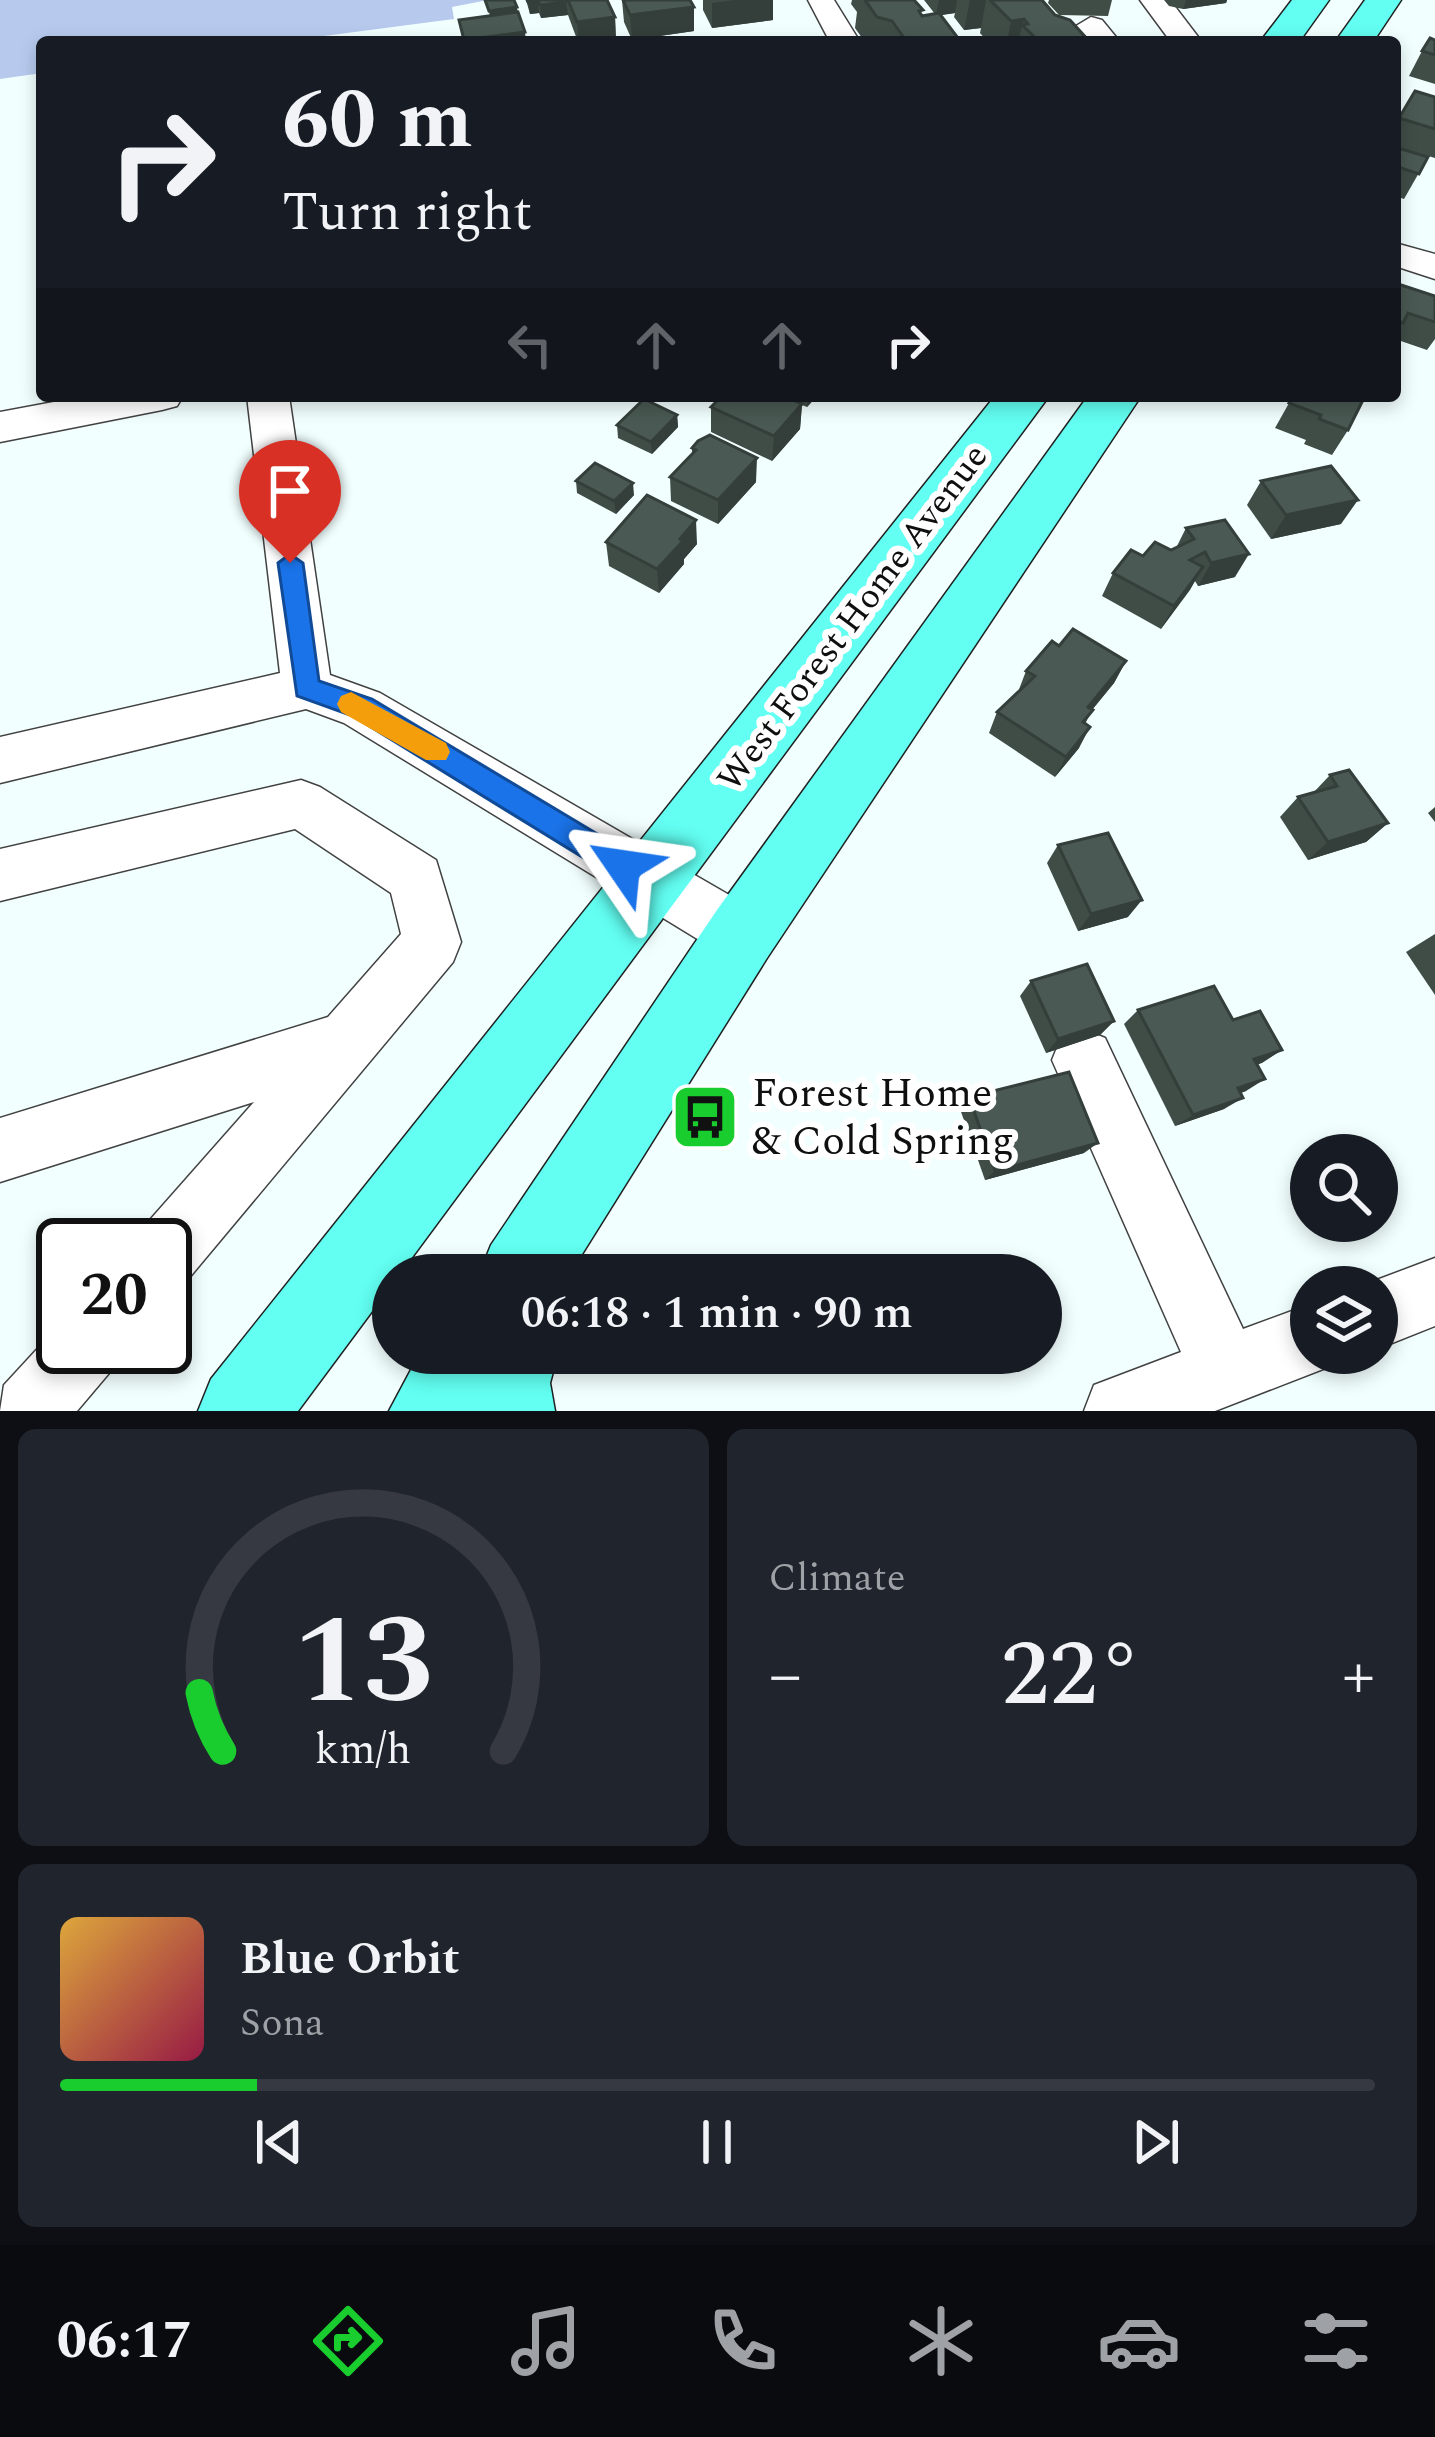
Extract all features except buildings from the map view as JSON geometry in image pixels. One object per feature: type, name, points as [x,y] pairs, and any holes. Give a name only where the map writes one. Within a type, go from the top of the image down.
[{"type":"main road","points":[[1284,36],[1311,0]]},
{"type":"main road","points":[[1358,36],[1383,0]]},
{"type":"main road","name":"West Forest Home Avenue","points":[[243,1411],[1018,402]]},
{"type":"main road","points":[[539,1254],[742,934],[1111,402]]},
{"type":"main road","points":[[434,1411],[458,1374]]},
{"type":"main road","points":[[508,1374],[510,1411]]},
{"type":"street","points":[[1155,0],[1182,36]]},
{"type":"street","points":[[821,3],[841,36]]},
{"type":"street","points":[[1401,256],[1435,267]]},
{"type":"street","points":[[0,427],[131,402]]},
{"type":"street","points":[[269,402],[307,688]]},
{"type":"street","points":[[0,760],[307,688],[362,707],[742,934]]},
{"type":"street","points":[[0,875],[301,804],[416,878],[432,942],[192,1222]]},
{"type":"street","points":[[0,1150],[346,1042]]},
{"type":"street","points":[[1083,1060],[1226,1371]]},
{"type":"street","points":[[1398,1306],[1435,1292]]},
{"type":"street","points":[[1120,1411],[1290,1347]]},
{"type":"street","points":[[30,1411],[62,1374]]},
{"type":"shaded area","points":[[0,0],[488,0],[452,7],[454,19],[324,36],[36,36],[36,74],[0,79]]},
{"type":"slow traffic","points":[[351,704],[436,752]]},
{"type":"place","name":"Forest Home & Cold Spring","points":[[705,1117]]},
{"type":"route","points":[[290,563],[307,688],[362,707],[623,866]]}]
